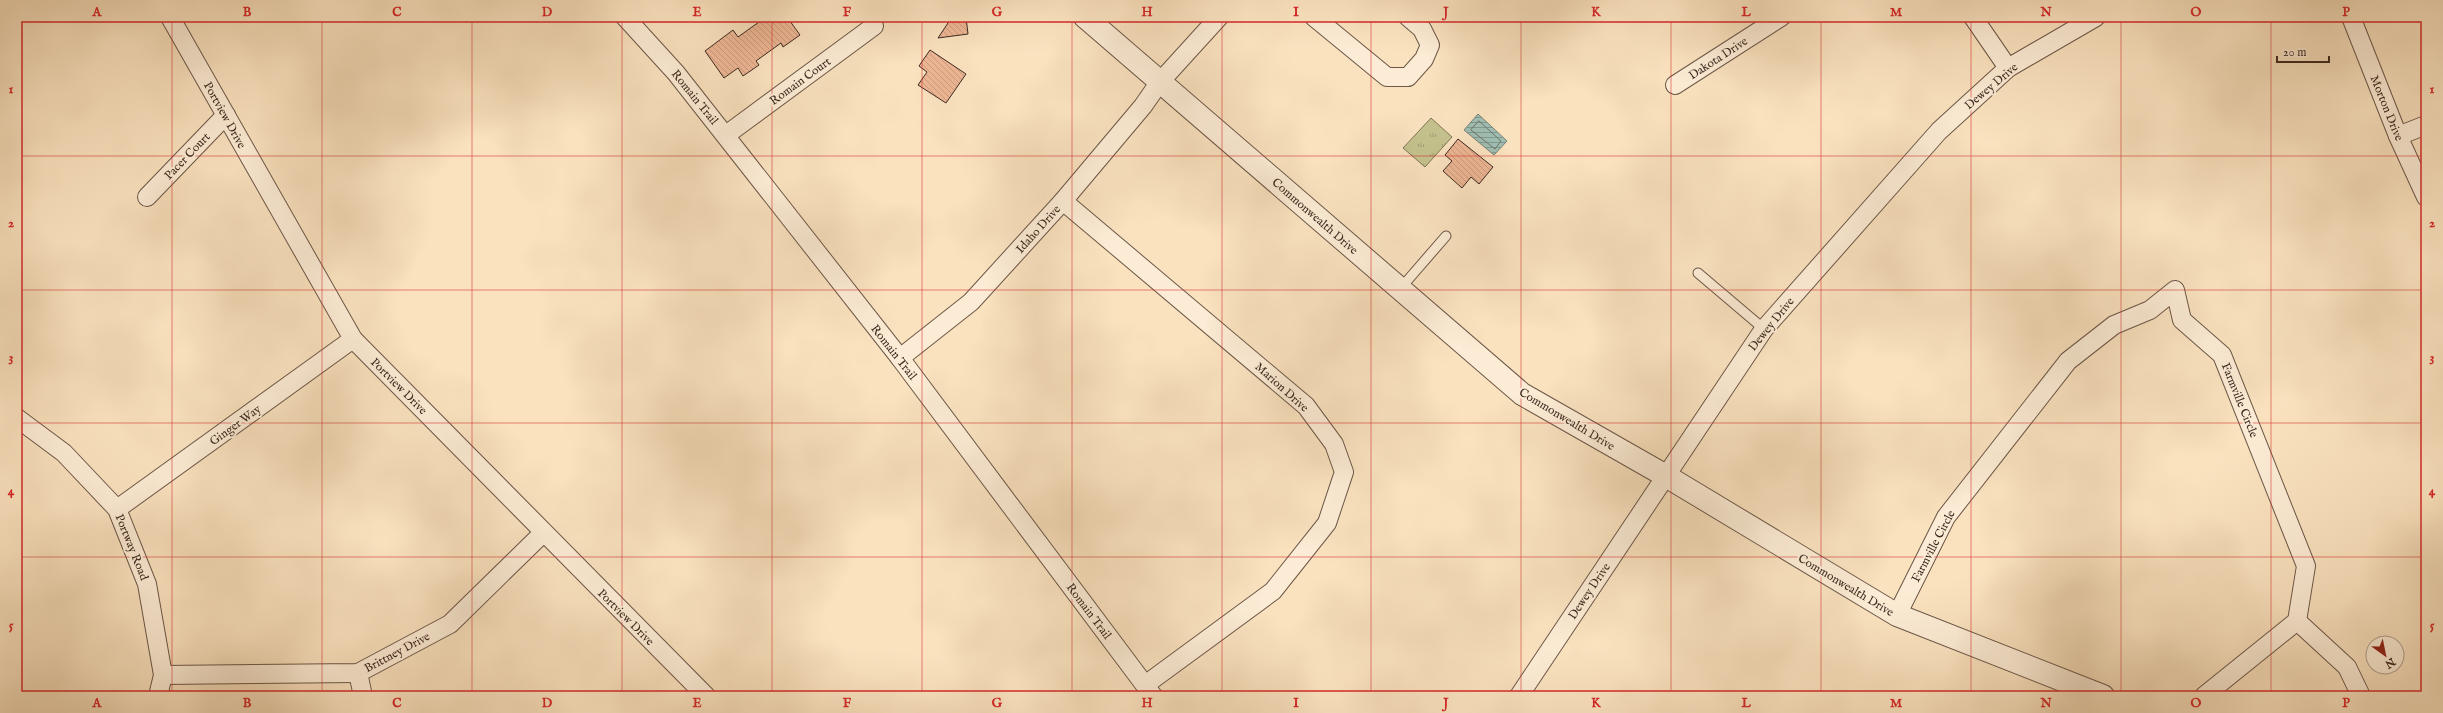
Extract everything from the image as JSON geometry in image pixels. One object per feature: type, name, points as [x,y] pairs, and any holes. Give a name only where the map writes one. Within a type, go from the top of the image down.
[{"type":"street","name":"Portview Drive","points":[[170,17],[353,339],[543,533],[706,696]]},
{"type":"street","name":"Romain Trail","points":[[625,17],[676,73],[900,358],[1149,691]]},
{"type":"street","name":"Commonwealth Drive","points":[[1085,17],[1159,83],[1522,394],[1666,476],[1897,615],[2103,696]]},
{"type":"street","name":"Idaho Drive","points":[[900,358],[971,302],[1063,201],[1143,106],[1159,83],[1219,17]]},
{"type":"street","points":[[1314,17],[1387,77],[1408,77],[1424,59],[1430,45],[1422,29],[1408,17]]},
{"type":"street","name":"Dakota Drive","points":[[1675,86],[1781,17]]},
{"type":"street","points":[[1973,17],[2008,68]]},
{"type":"street","name":"Dewey Drive","points":[[1519,696],[1764,329],[1939,131],[2008,68],[2096,17]]},
{"type":"street","name":"Morton Drive","points":[[2351,17],[2398,136],[2426,197]]},
{"type":"street","name":"Romain Court","points":[[726,135],[874,26]]},
{"type":"street","name":"Pacer Court","points":[[147,197],[226,115]]},
{"type":"street","points":[[2398,136],[2426,125]]},
{"type":"street","name":"Marion Drive","points":[[1063,201],[1306,406],[1334,444],[1344,472],[1328,523],[1273,591],[1149,691]]},
{"type":"street","name":"Farmville Circle","points":[[1897,615],[1946,517],[2068,361],[2114,324],[2150,310],[2176,290],[2182,320],[2222,355],[2306,566],[2297,621]]},
{"type":"street","name":"Ginger Way","points":[[117,509],[353,339]]},
{"type":"street","name":"Portway Road","points":[[17,418],[64,453],[117,509],[147,584],[163,675],[158,696]]},
{"type":"street","name":"Brittney Drive","points":[[163,675],[358,673],[450,624],[543,533]]},
{"type":"street","points":[[2204,696],[2297,621],[2347,667],[2360,696]]},
{"type":"street","points":[[358,673],[363,696]]},
{"type":"lane","points":[[1400,289],[1446,236]]},
{"type":"lane","points":[[1698,273],[1764,329]]},
{"type":"green space","points":[[1431,118],[1452,137],[1425,167],[1403,148]]},
{"type":"water","points":[[1478,114],[1507,141],[1494,155],[1464,130]]},
{"type":"building","points":[[766,17],[787,17],[800,35],[783,47],[781,43],[756,61],[759,65],[743,76],[738,68],[724,78],[705,51],[733,30],[738,37]]},
{"type":"building","points":[[952,17],[966,17],[968,34],[938,38]]},
{"type":"building","points":[[930,50],[966,74],[946,103],[918,85],[927,72],[919,66]]},
{"type":"building","points":[[1458,139],[1493,167],[1479,184],[1471,177],[1462,188],[1443,171],[1452,161],[1445,155]]}]
